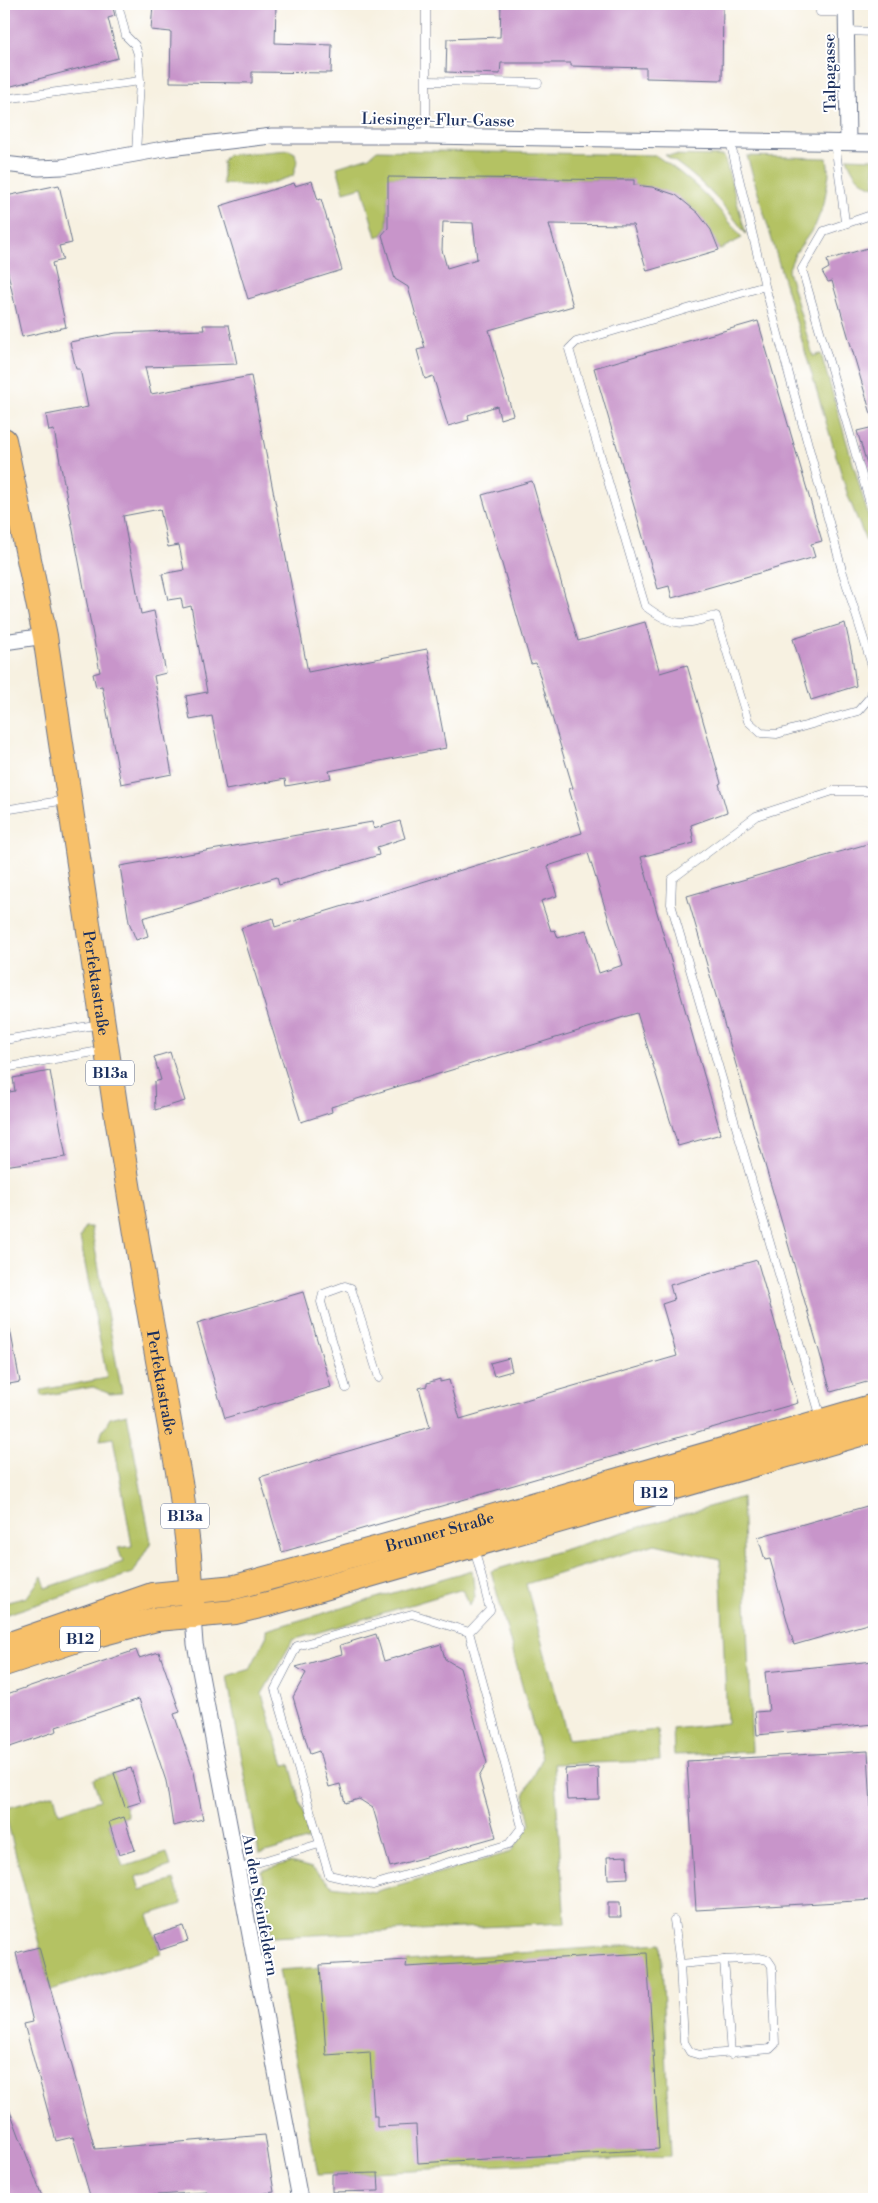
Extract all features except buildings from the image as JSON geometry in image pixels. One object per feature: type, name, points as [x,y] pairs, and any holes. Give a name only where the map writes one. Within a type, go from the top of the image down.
[{"type":"main road","name":"Perfektastraße","points":[[4,440],[45,636],[107,1050],[145,1288],[181,1488],[193,1616]]},
{"type":"main road","name":"Brunner Straße","points":[[4,1646],[152,1596],[235,1587],[470,1534],[828,1431],[874,1406]]},
{"type":"main road","name":"Brunner Straße","points":[[828,1431],[874,1430]]},
{"type":"main road","name":"Brunner Straße","points":[[4,1664],[74,1641],[147,1622],[235,1612],[272,1604],[470,1534]]},
{"type":"street","name":"Talpagasse","points":[[841,142],[846,8]]},
{"type":"street","name":"Liesinger-Flur-Gasse","points":[[4,164],[39,168],[62,168],[136,153],[261,137],[426,136],[874,143]]},
{"type":"street","points":[[4,642],[45,636]]},
{"type":"street","name":"An den Steinfeldern","points":[[193,1616],[195,1644],[300,2199]]},
{"type":"lane","points":[[118,4],[126,36],[134,45],[138,54],[140,81],[136,153]]},
{"type":"lane","points":[[426,4],[426,136]]},
{"type":"lane","points":[[820,12],[846,8]]},
{"type":"lane","points":[[846,31],[874,32]]},
{"type":"lane","points":[[4,99],[140,81]]},
{"type":"lane","points":[[427,81],[538,83]]},
{"type":"lane","points":[[730,141],[765,286],[837,552],[874,672],[871,696],[858,711],[777,734],[761,733],[748,720],[716,616],[687,624],[663,620],[645,606],[569,349],[576,342],[765,286]]},
{"type":"lane","points":[[841,142],[846,222]]},
{"type":"lane","points":[[874,214],[824,231],[802,269],[874,518]]},
{"type":"lane","points":[[828,1431],[671,904],[672,879],[756,816],[833,792],[874,791]]},
{"type":"lane","points":[[4,810],[70,799]]},
{"type":"lane","points":[[4,1040],[103,1024]]},
{"type":"lane","points":[[4,1068],[107,1050]]},
{"type":"lane","points":[[346,1388],[320,1297],[345,1286],[351,1288],[379,1378]]},
{"type":"lane","points":[[469,1632],[490,1610],[470,1534]]},
{"type":"lane","points":[[412,1614],[469,1632],[522,1827],[509,1844],[373,1884],[329,1875],[275,1689],[297,1646],[412,1614]]},
{"type":"lane","points":[[237,1869],[319,1844]]},
{"type":"lane","points":[[674,1920],[680,1964],[684,2042],[690,2052],[700,2055],[731,2054],[763,2051],[776,2044],[772,1966],[768,1960],[759,1958],[680,1964]]},
{"type":"lane","points":[[724,1960],[731,2054]]},
{"type":"green space","points":[[289,150],[295,153],[297,162],[293,176],[262,186],[223,184],[223,161],[227,155]]},
{"type":"green space","points":[[377,150],[655,155],[702,192],[742,238],[719,250],[713,236],[697,212],[664,191],[634,185],[633,180],[389,177],[387,228],[382,235],[376,237],[362,187],[344,192],[337,167],[369,157]]},
{"type":"green space","points":[[665,155],[724,156],[746,234],[709,191]]},
{"type":"green space","points":[[747,156],[827,158],[829,174],[824,204],[815,226],[795,254],[788,271],[813,356],[821,354],[874,535],[874,561],[848,496]]},
{"type":"green space","points":[[847,158],[874,159],[874,187],[864,183],[857,177]]},
{"type":"green space","points":[[85,1227],[91,1227],[122,1393],[110,1394],[93,1387],[42,1396],[41,1390],[107,1378],[80,1238]]},
{"type":"green space","points":[[127,1414],[151,1542],[133,1573],[4,1615],[4,1603],[27,1597],[42,1576],[46,1588],[123,1562],[118,1548],[132,1546],[113,1438],[100,1440],[110,1418]]},
{"type":"green space","points":[[742,1497],[752,1752],[674,1755],[673,1729],[727,1723],[720,1559],[655,1544],[526,1584],[568,1739],[658,1730],[660,1761],[554,1764],[565,1923],[272,1937],[261,1871],[290,1862],[312,1868],[332,1886],[374,1892],[511,1852],[530,1825],[524,1795],[542,1759],[491,1571]]},
{"type":"green space","points":[[472,1570],[475,1597],[469,1605],[463,1589],[293,1640],[262,1694],[284,1765],[290,1764],[310,1839],[259,1854],[227,1676],[250,1669],[267,1635],[266,1630]]},
{"type":"green space","points":[[114,1773],[128,1816],[109,1823],[123,1867],[167,1853],[171,1866],[136,1877],[140,1890],[174,1880],[182,1904],[148,1915],[161,1954],[51,1990],[4,1809],[54,1794],[59,1813],[100,1800],[93,1779]]},
{"type":"green space","points":[[661,1943],[671,2156],[318,2175],[279,1970]]},
{"type":"green space","points":[[274,2192],[276,2199],[252,2199],[252,2195]]}]
